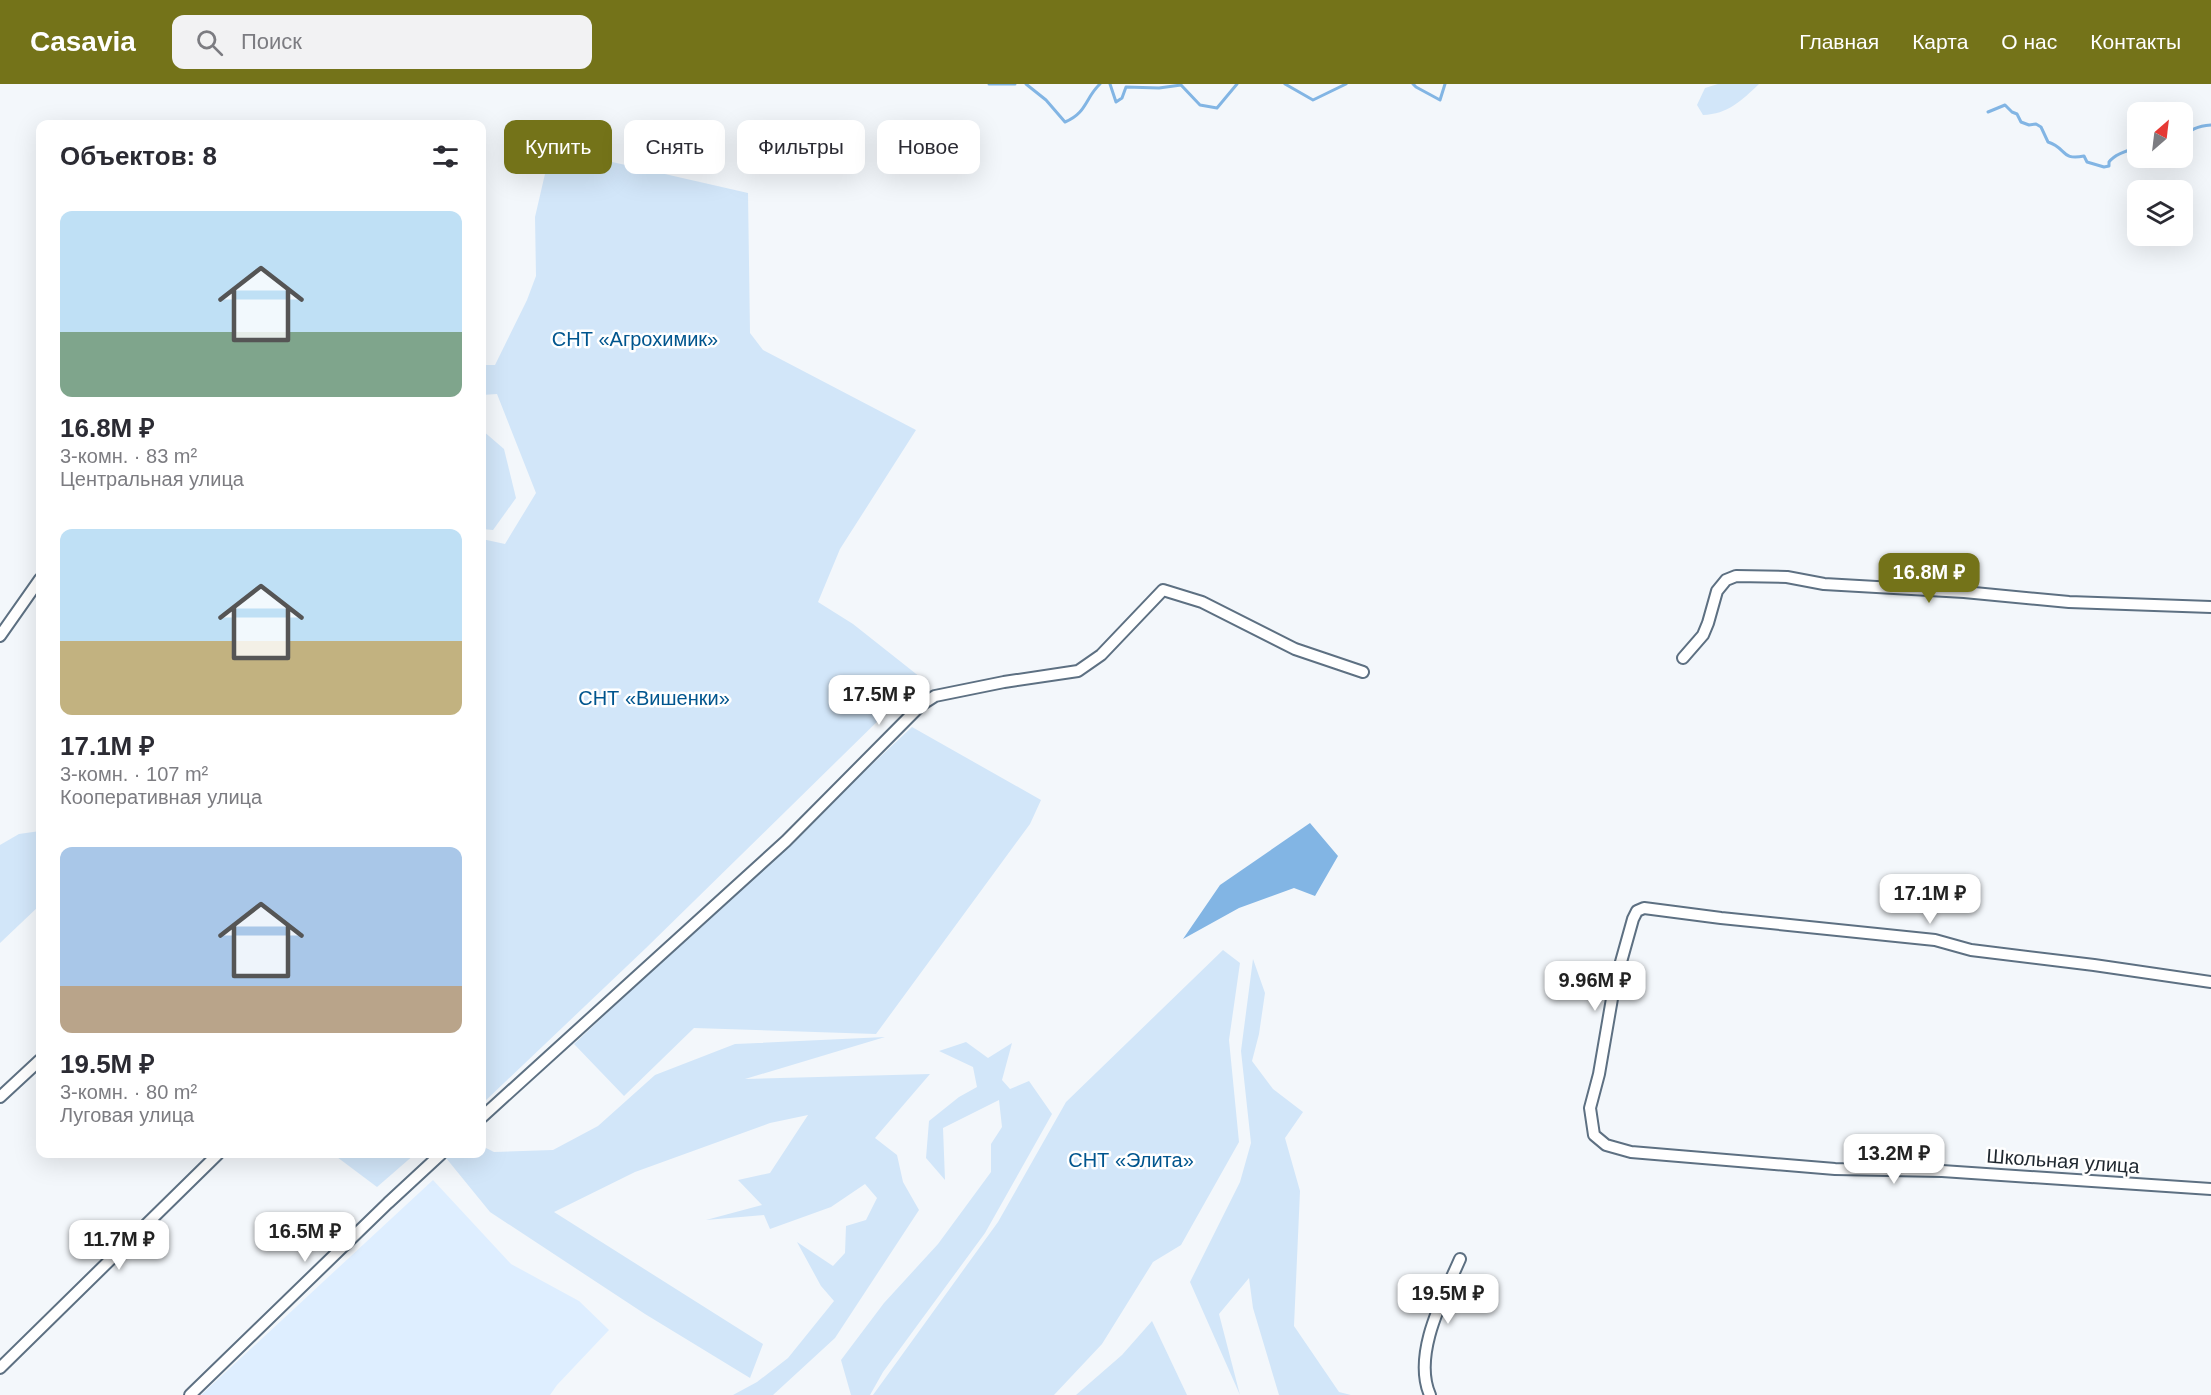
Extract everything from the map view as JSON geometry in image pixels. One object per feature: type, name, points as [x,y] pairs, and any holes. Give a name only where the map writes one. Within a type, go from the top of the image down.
[{"type":"street","points":[[1683,658],[1703,635],[1717,591],[1726,580],[1736,576],[1787,577],[1824,584],[1964,592],[2069,602],[2211,607]]},
{"type":"street","points":[[0,636],[36,585]]},
{"type":"street","points":[[486,1113],[786,841],[906,718],[935,696],[1078,671],[1101,655],[1163,590],[1202,602],[1295,650],[1363,672]]},
{"type":"street","name":"Школьная улица","points":[[2211,982],[1971,950],[1935,940],[1644,908],[1637,910],[1632,919],[1614,987],[1599,1074],[1590,1108],[1594,1135],[1606,1145],[1631,1152],[1835,1169],[1942,1171],[2211,1189]]},
{"type":"street","points":[[0,1097],[36,1064]]},
{"type":"street","points":[[0,1368],[214,1158]]},
{"type":"street","points":[[190,1395],[437,1158]]},
{"type":"street","points":[[1430,1395],[1425,1371],[1430,1333],[1460,1259]]},
{"type":"shaded area","points":[[433,1180],[511,1264],[579,1301],[609,1330],[550,1395],[201,1395]]},
{"type":"green space","points":[[1718,84],[1759,84],[1727,109],[1703,115],[1697,105],[1705,88]]},
{"type":"green space","name":"СНТ «Вишенки»","points":[[612,162],[624,165],[624,174],[665,174],[748,193],[750,333],[763,350],[916,430],[840,549],[818,602],[853,624],[920,677],[646,948],[486,1100],[486,540],[505,544],[536,493],[497,394],[486,395],[486,365],[495,365],[527,300],[536,276],[535,217],[545,174],[612,174]]},
{"type":"green space","points":[[486,433],[504,449],[516,498],[493,530],[486,529]]},
{"type":"green space","points":[[912,727],[1041,800],[1030,824],[876,1034],[694,1028],[624,1096],[574,1044]]},
{"type":"green space","points":[[36,832],[36,909],[0,943],[0,845],[19,834]]},
{"type":"green space","name":"СНТ «Элита»","points":[[1223,950],[1240,963],[1229,1040],[1239,1142],[1181,1245],[1153,1262],[1102,1344],[1054,1395],[873,1395],[998,1222],[1066,1102]]},
{"type":"green space","points":[[1253,959],[1265,993],[1259,1034],[1252,1061],[1273,1089],[1303,1112],[1285,1138],[1300,1191],[1294,1326],[1339,1392],[1351,1395],[1279,1395],[1253,1308],[1249,1278],[1219,1314],[1240,1395],[1190,1282],[1240,1182],[1251,1143],[1241,1051]]},
{"type":"green space","points":[[885,1037],[745,1079],[930,1074],[875,1138],[897,1155],[903,1182],[919,1210],[835,1338],[773,1395],[733,1395],[757,1382],[788,1358],[834,1301],[821,1286],[797,1242],[833,1266],[845,1253],[846,1226],[866,1220],[877,1198],[865,1184],[831,1207],[770,1229],[764,1215],[706,1220],[762,1205],[738,1180],[770,1173],[808,1115],[770,1123],[635,1172],[554,1212],[763,1344],[750,1378],[645,1314],[490,1212],[446,1158],[486,1158],[486,1148],[494,1152],[553,1150],[598,1126],[655,1075],[735,1044]]},
{"type":"green space","points":[[966,1042],[988,1058],[1012,1043],[1002,1080],[1010,1089],[1029,1081],[1052,1114],[985,1233],[883,1372],[870,1395],[851,1395],[841,1360],[884,1303],[938,1244],[991,1172],[991,1144],[1002,1127],[999,1100],[943,1128],[945,1180],[926,1158],[929,1121],[959,1097],[977,1087],[973,1067],[939,1051]]},
{"type":"green space","points":[[338,1158],[410,1158],[377,1187]]},
{"type":"green space","points":[[1152,1321],[1187,1395],[1076,1395],[1122,1355]]},
{"type":"water","points":[[1310,823],[1338,856],[1315,896],[1294,888],[1239,908],[1183,939],[1220,885]]},
{"type":"waterway","points":[[989,84],[1015,84]]},
{"type":"waterway","points":[[1026,84],[1046,100],[1065,122],[1082,110],[1100,84]]},
{"type":"waterway","points":[[1110,84],[1116,102],[1122,98],[1126,87],[1159,88],[1181,85],[1200,105],[1217,108],[1237,84]]},
{"type":"waterway","points":[[1285,84],[1313,100],[1346,84]]},
{"type":"waterway","points":[[1413,84],[1440,100],[1445,84]]},
{"type":"waterway","points":[[1988,112],[2005,105],[2017,114],[2021,122],[2041,127],[2048,142],[2071,157],[2084,156],[2087,162],[2104,167],[2109,166],[2112,159],[2127,151]]},
{"type":"waterway","points":[[2193,130],[2211,125]]},
{"type":"park label","name":"СНТ «Агрохимик»","points":[[635,339]]}]
